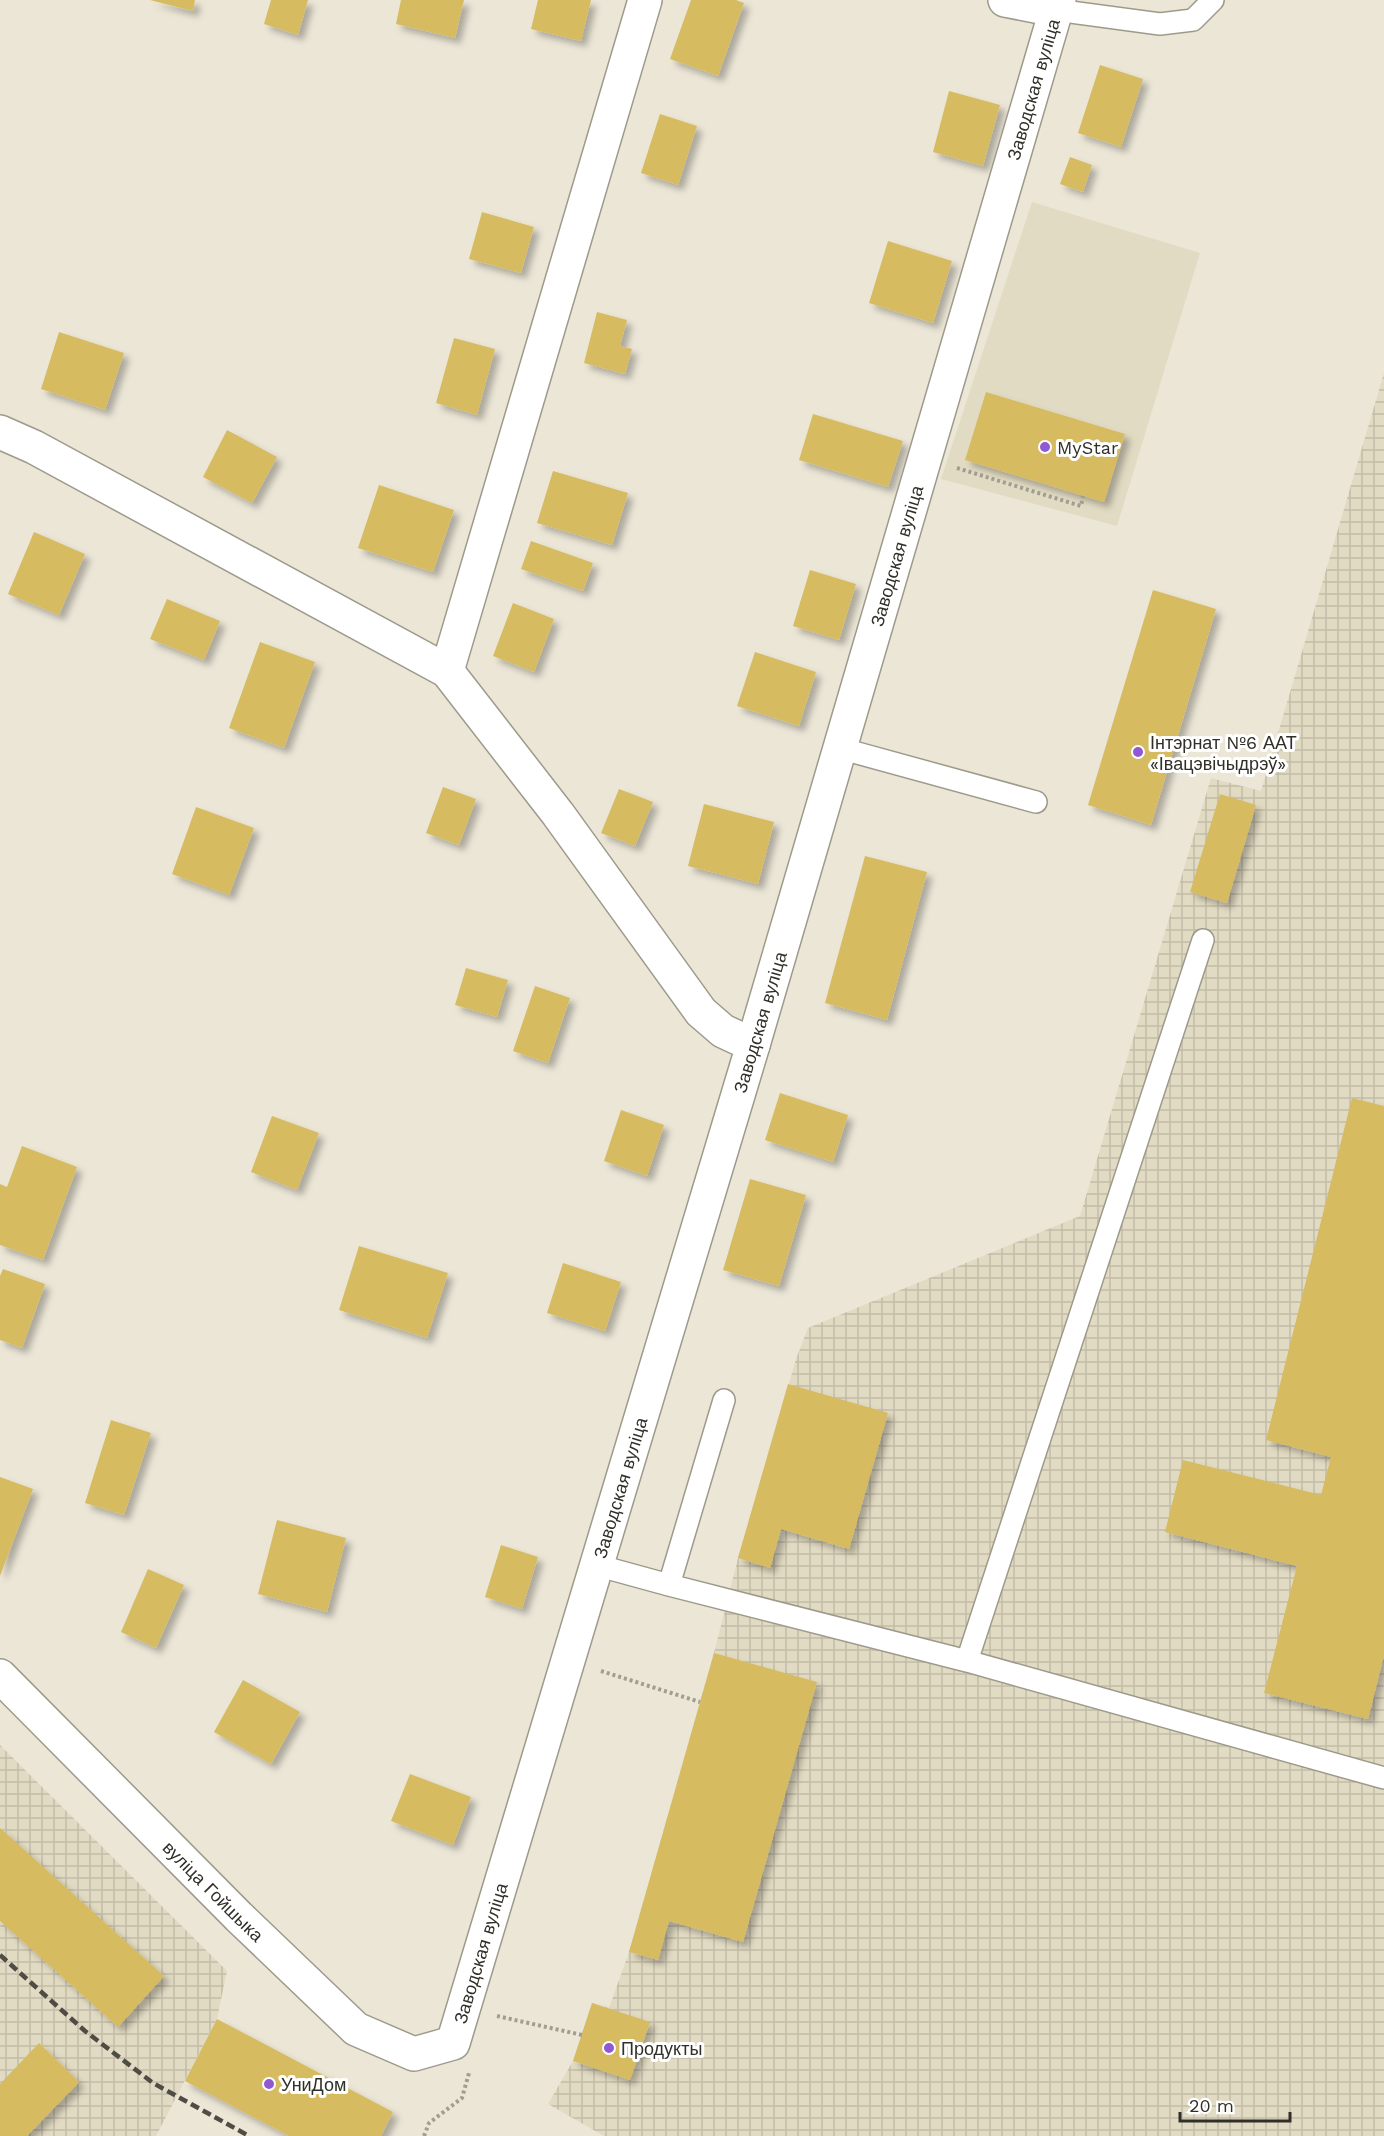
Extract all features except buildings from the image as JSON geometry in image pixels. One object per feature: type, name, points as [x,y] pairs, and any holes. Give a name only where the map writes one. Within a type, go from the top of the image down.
[{"type":"street","points":[[447,671],[645,0]]},
{"type":"street","points":[[1005,0],[1057,5]]},
{"type":"street","name":"Заводская вуліца","points":[[453,2043],[753,1044],[1057,5]]},
{"type":"street","points":[[0,432],[34,447],[447,671],[558,814],[701,1012],[723,1031],[753,1044]]},
{"type":"street","name":"вуліца Гойшыка","points":[[0,1676],[239,1917],[356,2029],[414,2054],[453,2043]]},
{"type":"lane","points":[[1057,5],[1160,24],[1193,21],[1213,0]]},
{"type":"lane","points":[[839,748],[1036,802]]},
{"type":"lane","points":[[967,1661],[1203,940]]},
{"type":"lane","points":[[669,1585],[724,1400]]},
{"type":"lane","points":[[597,1565],[967,1661],[1384,1778]]},
{"type":"path","points":[[925,458],[1081,506],[1083,496]]},
{"type":"path","points":[[496,2016],[582,2035]]},
{"type":"shaded area","points":[[1032,202],[1200,253],[1117,526],[941,479]]},
{"type":"shaded area","points":[[1384,373],[1384,2136],[604,2136],[548,2104],[573,2061],[592,2003],[609,2008],[629,1952],[714,1653],[738,1558],[796,1359],[808,1328],[1080,1216],[1211,778],[1261,791]]},
{"type":"shaded area","points":[[0,1745],[227,1971],[217,2019],[156,2136],[0,2136]]},
{"type":"railway","points":[[0,1955],[85,2031],[153,2083],[249,2136]]},
{"type":"place","name":"MyStar","points":[[1045,447]]},
{"type":"place","name":"Інтэрнат №6 ААТ «Івацэвічыдрэў»","points":[[1138,752]]},
{"type":"place","name":"Продукты","points":[[609,2048]]},
{"type":"place","name":"УниДом","points":[[269,2084]]}]
